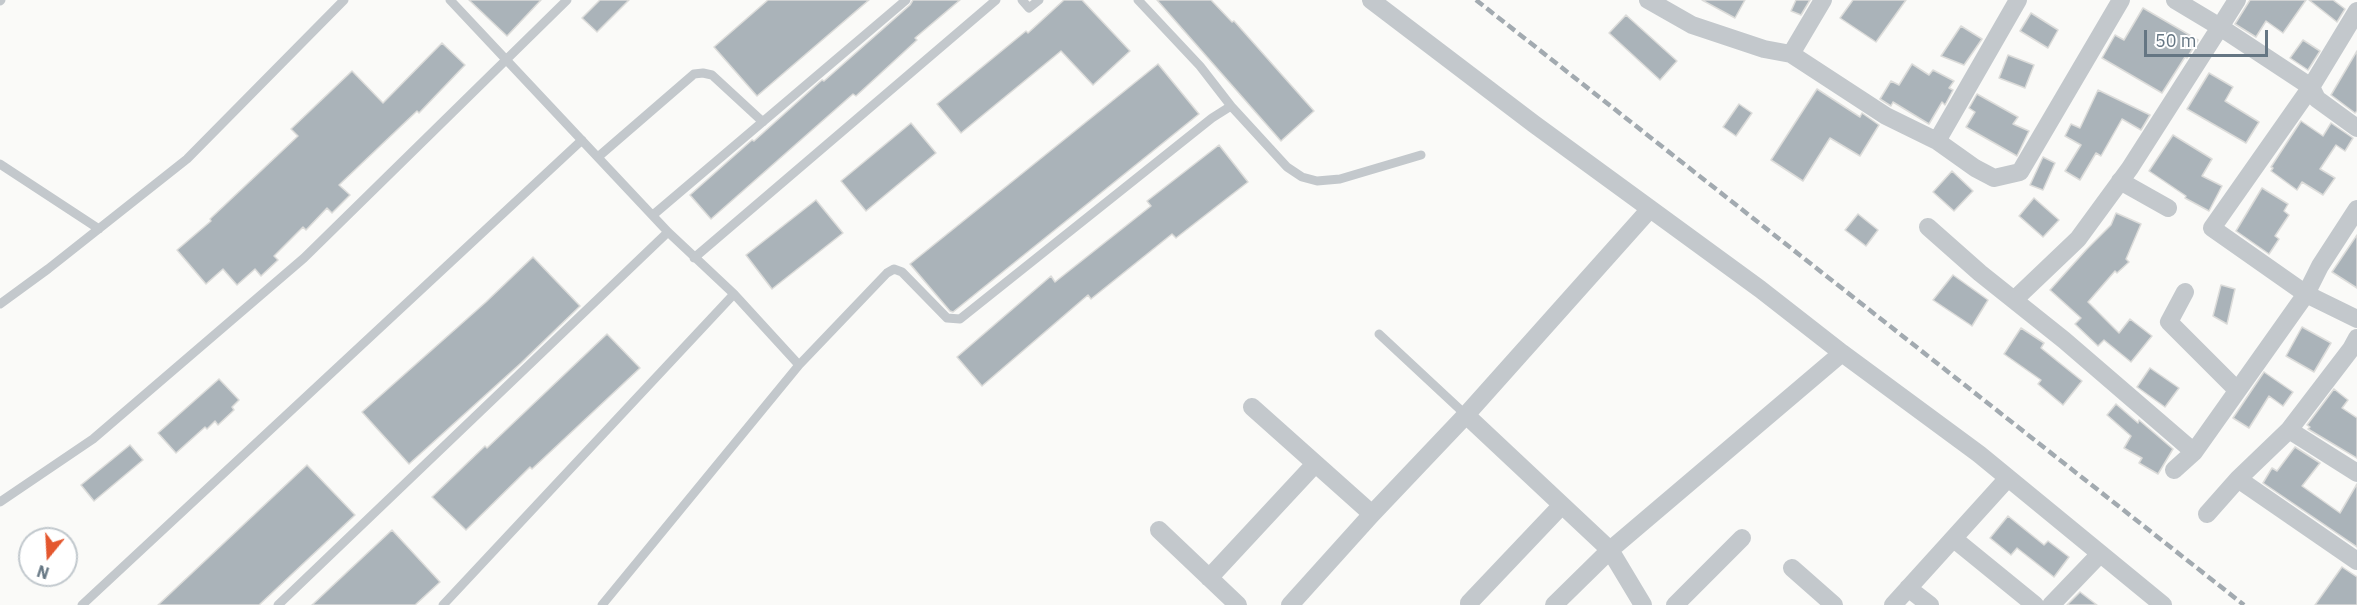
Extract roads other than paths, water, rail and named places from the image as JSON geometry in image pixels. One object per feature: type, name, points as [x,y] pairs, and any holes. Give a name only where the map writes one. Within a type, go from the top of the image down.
[{"type":"street","points":[[1371,0],[1534,124],[1760,289],[2008,478],[2163,605]]},
{"type":"street","points":[[1648,0],[1692,25],[1764,49],[1791,54],[1886,116],[1937,141],[1975,168],[1994,178],[2020,172],[2121,0]]},
{"type":"street","points":[[1791,54],[1823,0]]},
{"type":"street","points":[[1937,141],[2018,0]]},
{"type":"street","points":[[2175,0],[2311,87],[2316,99],[2357,128]]},
{"type":"street","points":[[2013,300],[2078,239],[2121,181],[2237,0]]},
{"type":"street","points":[[2357,11],[2311,87],[2212,228],[2306,294],[2357,319]]},
{"type":"street","points":[[2121,181],[2168,208]]},
{"type":"street","points":[[1290,605],[1466,415],[1650,209]]},
{"type":"street","points":[[2174,470],[2194,453],[2306,294],[2320,266],[2357,209]]},
{"type":"street","points":[[1928,227],[2013,300],[2064,340],[2194,453]]},
{"type":"street","points":[[2186,292],[2169,322],[2237,390]]},
{"type":"street","points":[[2207,514],[2238,479],[2289,429],[2355,347]]},
{"type":"street","points":[[1554,605],[1610,550],[1842,353]]},
{"type":"street","points":[[1252,407],[1372,514]]},
{"type":"street","points":[[1466,415],[1610,550],[1643,605]]},
{"type":"street","points":[[2289,429],[2357,473]]},
{"type":"street","points":[[1209,578],[1315,464]]},
{"type":"street","points":[[1893,605],[2008,478]]},
{"type":"street","points":[[2238,479],[2357,561]]},
{"type":"street","points":[[1469,603],[1562,505]]},
{"type":"street","points":[[1159,530],[1238,605]]},
{"type":"street","points":[[1675,605],[1742,538]]},
{"type":"street","points":[[1954,540],[2035,605]]},
{"type":"street","points":[[2051,605],[2100,554]]},
{"type":"street","points":[[1792,568],[1834,605]]},
{"type":"street","points":[[1908,588],[1930,605]]},
{"type":"lane","points":[[0,304],[187,159],[344,0]]},
{"type":"lane","points":[[450,0],[508,59],[668,232],[734,294],[799,365]]},
{"type":"lane","points":[[0,502],[93,439],[304,258],[567,0]]},
{"type":"lane","points":[[653,215],[906,0]]},
{"type":"lane","points":[[694,258],[996,0]]},
{"type":"lane","points":[[1022,0],[1029,8],[1039,0]]},
{"type":"lane","points":[[1138,0],[1200,66],[1231,106],[1287,167],[1302,177],[1317,181],[1340,179],[1421,155]]},
{"type":"lane","points":[[598,157],[694,74],[712,75],[762,122]]},
{"type":"lane","points":[[602,605],[799,365],[887,273],[894,269],[902,272],[946,318],[960,319],[1212,118],[1231,106]]},
{"type":"lane","points":[[82,605],[582,140]]},
{"type":"lane","points":[[0,164],[99,229]]},
{"type":"lane","points":[[278,605],[668,232]]},
{"type":"lane","points":[[443,605],[734,294]]},
{"type":"lane","points":[[1379,334],[1466,415]]},
{"type":"railway","points":[[1476,0],[2244,605]]}]
